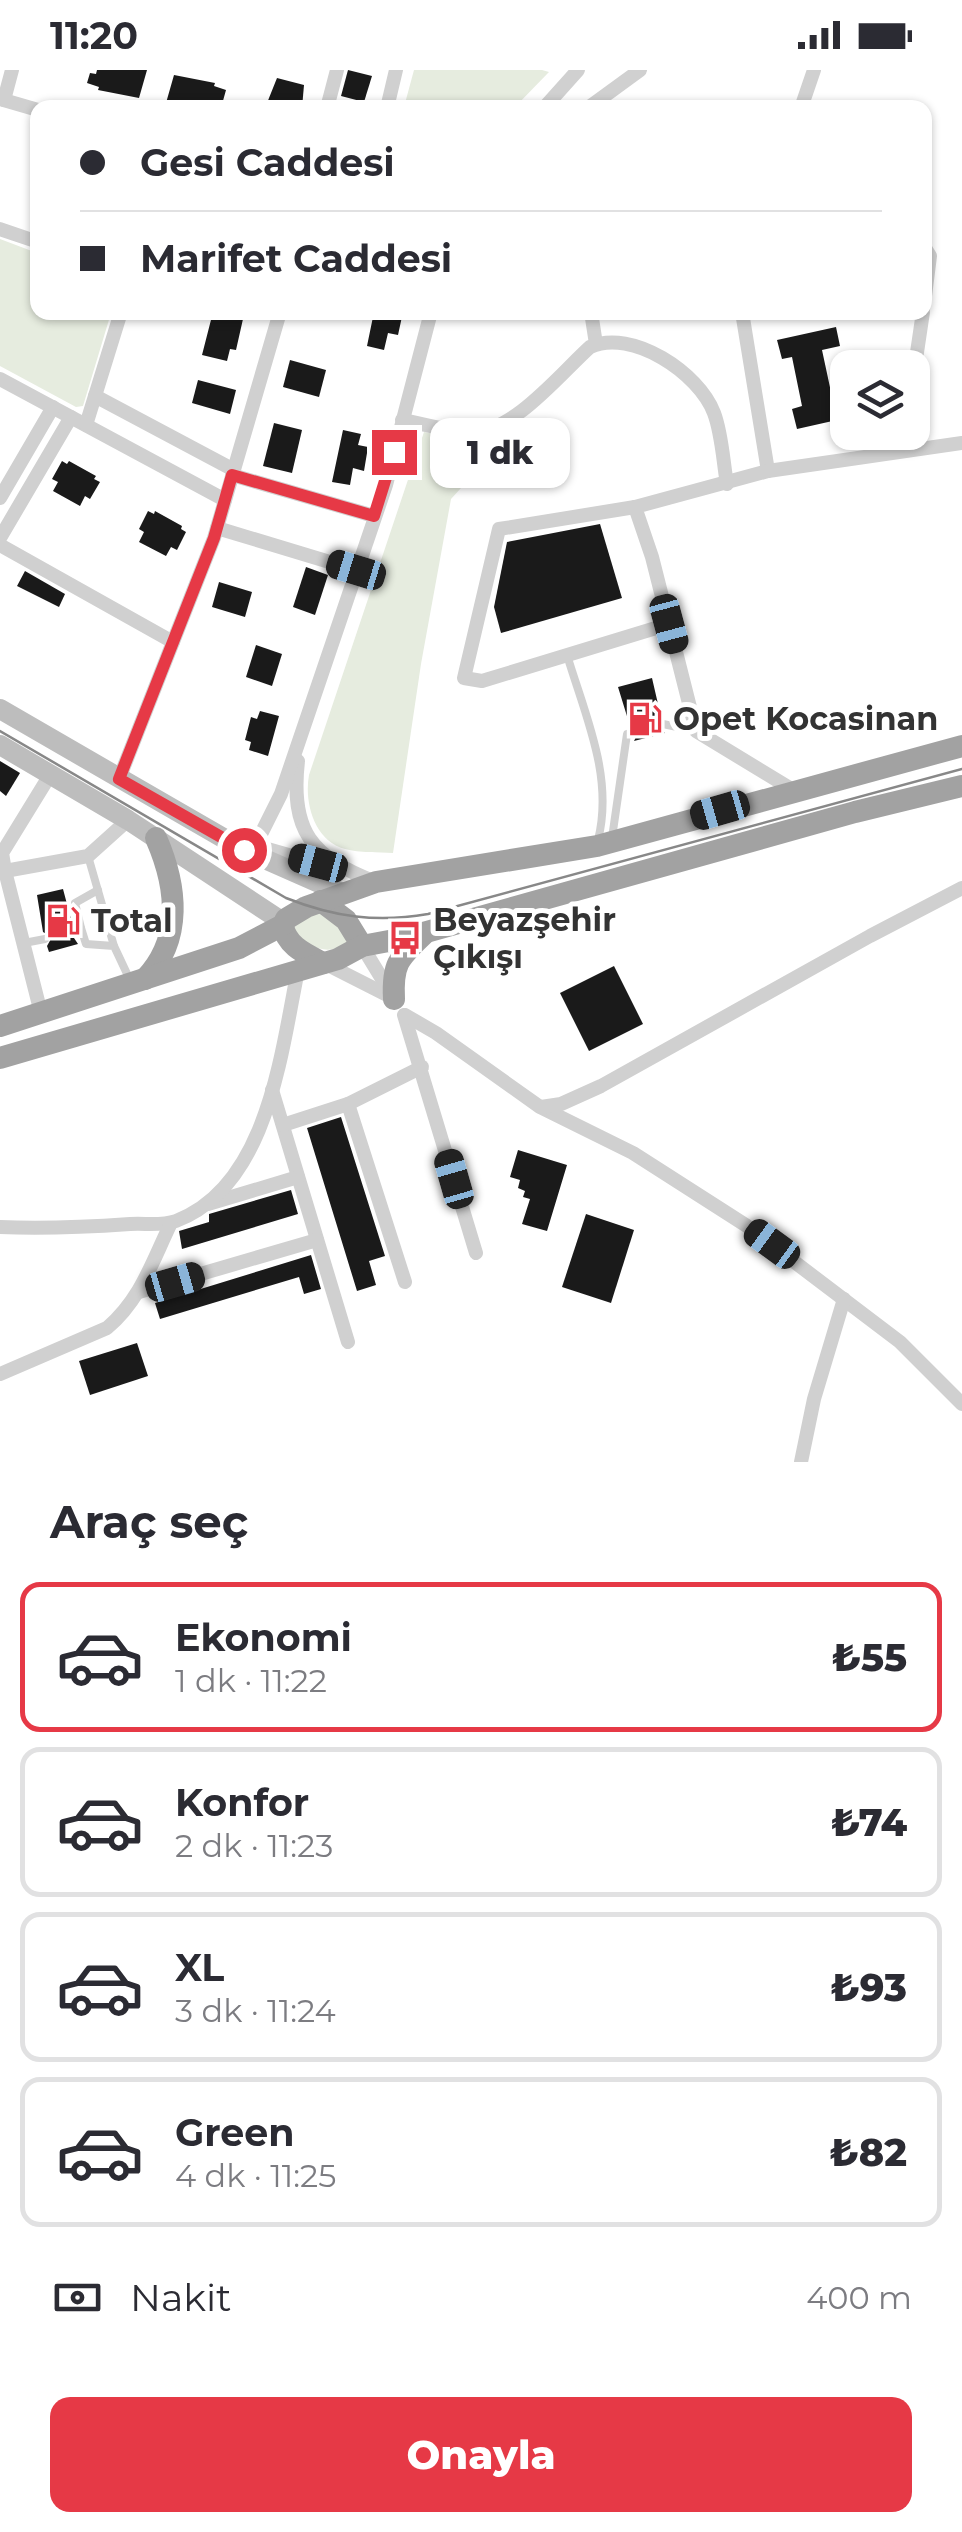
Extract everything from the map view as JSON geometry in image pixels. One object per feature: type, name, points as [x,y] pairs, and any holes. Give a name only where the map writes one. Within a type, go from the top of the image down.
[{"type":"highway","points":[[0,1026],[238,948],[337,888],[604,844],[962,746]]},
{"type":"highway","points":[[0,1058],[323,963],[362,946],[962,786]]},
{"type":"highway","points":[[138,982],[164,953],[173,922],[171,882],[156,838]]},
{"type":"highway","points":[[337,888],[346,920],[362,946]]},
{"type":"highway","points":[[279,926],[293,945],[323,963]]},
{"type":"highway","points":[[399,1007],[392,972],[397,961],[426,932]]},
{"type":"main road","points":[[0,709],[119,779],[254,850],[337,888]]},
{"type":"main road","points":[[0,745],[156,838],[279,926]]},
{"type":"street","points":[[12,70],[2,99],[30,108]]},
{"type":"street","points":[[329,100],[337,70]]},
{"type":"street","points":[[389,100],[396,70]]},
{"type":"street","points":[[551,100],[578,70]]},
{"type":"street","points":[[599,100],[640,70]]},
{"type":"street","points":[[804,100],[814,70]]},
{"type":"street","points":[[0,229],[30,239]]},
{"type":"street","points":[[86,425],[119,320]]},
{"type":"street","points":[[119,779],[217,528],[278,320]]},
{"type":"street","points":[[254,850],[281,794],[374,516],[428,320]]},
{"type":"street","points":[[592,320],[596,344]]},
{"type":"street","points":[[743,320],[768,471]]},
{"type":"street","points":[[917,350],[922,320]]},
{"type":"street","points":[[402,420],[472,432],[492,429],[530,404],[596,344],[623,345],[674,364],[690,380],[713,411],[727,484]]},
{"type":"street","points":[[0,378],[225,500]]},
{"type":"street","points":[[95,396],[233,473],[374,516]]},
{"type":"street","points":[[0,498],[53,407]]},
{"type":"street","points":[[71,417],[0,541],[173,642]]},
{"type":"street","points":[[669,624],[482,681],[464,678],[499,529],[635,506],[768,471],[962,442]]},
{"type":"street","points":[[635,506],[696,731],[793,790]]},
{"type":"street","points":[[217,528],[356,570]]},
{"type":"street","points":[[300,735],[294,790],[302,827],[337,888]]},
{"type":"street","points":[[41,1013],[2,872],[1,852],[50,775]]},
{"type":"street","points":[[2,872],[88,856],[128,820]]},
{"type":"street","points":[[540,1107],[561,1104],[601,1086],[962,888]]},
{"type":"street","points":[[362,946],[399,1007],[422,1067],[476,1253]]},
{"type":"street","points":[[323,963],[399,1007],[540,1107],[632,1154],[747,1226],[919,1358],[962,1404]]},
{"type":"street","points":[[202,1206],[227,1183],[245,1158],[272,1090],[298,970]]},
{"type":"street","points":[[282,1124],[348,1104],[422,1067]]},
{"type":"street","points":[[272,1090],[348,1342]]},
{"type":"street","points":[[348,1104],[405,1282]]},
{"type":"street","points":[[0,1228],[171,1223],[202,1206],[298,1177]]},
{"type":"street","points":[[0,1374],[106,1328],[139,1292],[171,1223]]},
{"type":"street","points":[[139,1292],[317,1240]]},
{"type":"street","points":[[801,1462],[814,1399],[844,1299]]},
{"type":"lane","points":[[567,655],[602,769],[604,844]]},
{"type":"lane","points":[[663,724],[696,731]]},
{"type":"lane","points":[[604,844],[627,734],[632,732]]},
{"type":"lane","points":[[88,856],[114,946],[138,982]]},
{"type":"lane","points":[[98,890],[75,903],[79,928],[86,944],[114,946]]},
{"type":"lane","points":[[24,942],[45,939]]},
{"type":"shaded area","points":[[414,70],[549,72],[522,100],[406,100]]},
{"type":"shaded area","points":[[0,239],[30,250],[30,320],[109,320],[83,406],[76,407],[0,366]]},
{"type":"shaded area","points":[[424,432],[483,443],[490,456],[451,499],[393,853],[351,850],[334,845],[319,829],[310,808],[309,775]]},
{"type":"shaded area","points":[[330,909],[349,942],[334,949],[321,949],[296,935],[294,920]]},
{"type":"building","points":[[97,70],[147,70],[139,98],[98,90],[99,87],[87,83],[90,73],[96,74]]},
{"type":"building","points":[[348,70],[372,76],[365,100],[341,96]]},
{"type":"building","points":[[174,75],[215,83],[214,86],[226,90],[223,100],[167,100]]},
{"type":"building","points":[[277,78],[304,85],[303,100],[268,100]]},
{"type":"building","points":[[211,320],[243,320],[236,350],[230,349],[227,361],[202,355]]},
{"type":"building","points":[[372,320],[401,320],[398,335],[388,333],[384,350],[367,346]]},
{"type":"building","points":[[836,327],[840,346],[822,350],[830,387],[830,422],[797,429],[792,409],[802,406],[792,357],[782,359],[777,340]]},
{"type":"building","points":[[290,360],[326,370],[319,397],[283,387]]},
{"type":"building","points":[[198,380],[236,390],[230,414],[192,403]]},
{"type":"building","points":[[274,423],[302,430],[292,473],[263,466]]},
{"type":"building","points":[[343,430],[361,434],[358,445],[368,447],[364,471],[353,468],[350,485],[332,482]]},
{"type":"building","points":[[443,442],[463,446],[457,477],[438,473]]},
{"type":"building","points":[[62,461],[69,461],[100,482],[90,499],[85,496],[80,506],[53,491],[58,482],[52,479]]},
{"type":"building","points":[[148,511],[182,526],[186,532],[177,550],[171,547],[166,556],[139,542],[144,532],[139,529]]},
{"type":"building","points":[[600,524],[622,598],[501,633],[494,607],[507,542]]},
{"type":"building","points":[[306,567],[328,575],[315,615],[293,607]]},
{"type":"building","points":[[25,571],[65,594],[59,607],[17,586]]},
{"type":"building","points":[[219,582],[252,592],[245,617],[212,607]]},
{"type":"building","points":[[256,645],[282,654],[272,686],[246,677]]},
{"type":"building","points":[[652,678],[661,717],[656,725],[665,733],[634,741],[639,731],[630,726],[618,687]]},
{"type":"building","points":[[260,711],[279,716],[268,756],[249,750],[251,742],[245,740],[251,717],[257,719]]},
{"type":"building","points":[[0,761],[20,773],[6,796],[0,791]]},
{"type":"building","points":[[63,889],[72,923],[70,932],[78,944],[49,952],[47,946],[52,937],[43,932],[37,895]]},
{"type":"building","points":[[614,966],[643,1024],[589,1051],[560,993]]},
{"type":"building","points":[[341,1117],[385,1256],[369,1261],[376,1285],[357,1291],[307,1128]]},
{"type":"building","points":[[518,1150],[567,1165],[547,1231],[522,1224],[530,1199],[523,1197],[525,1191],[518,1188],[520,1180],[510,1177]]},
{"type":"building","points":[[291,1190],[298,1214],[182,1249],[179,1231],[209,1222],[209,1214]]},
{"type":"building","points":[[586,1214],[634,1230],[611,1303],[562,1287]]},
{"type":"building","points":[[311,1255],[321,1289],[304,1294],[299,1277],[160,1319],[155,1303]]},
{"type":"building","points":[[137,1343],[148,1376],[90,1395],[79,1361]]},
{"type":"tram line","points":[[0,731],[286,898],[321,910],[373,918],[428,914],[962,769]]},
{"type":"place","name":"Opet Kocasinan","points":[[645,719]]},
{"type":"place","name":"Total","points":[[63,921]]},
{"type":"place","name":"Beyazşehir Çıkışı","points":[[405,938]]},
{"type":"route","points":[[244,850],[119,779],[214,538],[232,475],[374,516],[394,452]]}]
